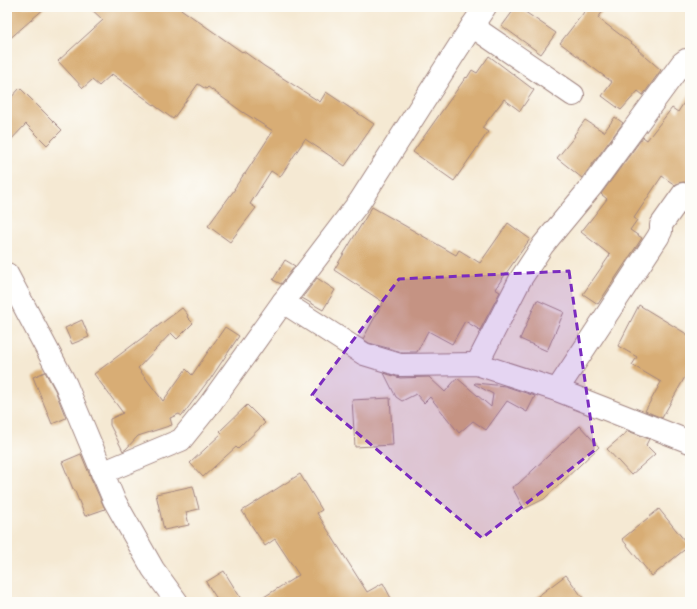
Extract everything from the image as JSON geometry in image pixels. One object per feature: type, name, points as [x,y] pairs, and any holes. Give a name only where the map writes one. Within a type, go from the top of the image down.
[{"type":"street","points":[[102,473],[181,440],[210,404],[282,302],[360,201],[472,26],[486,7]]},
{"type":"street","points":[[472,26],[573,95]]},
{"type":"street","points":[[477,364],[520,280],[543,245],[591,187],[682,63],[686,60],[690,60]]},
{"type":"street","points":[[557,390],[658,237],[661,231],[661,225],[683,194]]},
{"type":"street","points":[[7,274],[66,385],[114,500],[153,569],[177,602]]},
{"type":"street","points":[[282,302],[364,354],[400,365],[477,364],[557,390],[690,442]]},
{"type":"highlighted area","points":[[569,271],[595,450],[482,538],[312,395],[399,279]]},
{"type":"building","points":[[7,7],[46,7],[7,41]]},
{"type":"building","points":[[89,7],[178,7],[242,52],[243,51],[320,102],[326,92],[374,124],[345,166],[305,139],[280,177],[271,171],[250,204],[256,208],[230,242],[208,226],[235,189],[273,131],[241,111],[208,87],[206,89],[198,84],[173,119],[112,74],[99,86],[92,80],[83,88],[58,61],[103,20]]},
{"type":"building","points":[[516,7],[556,33],[541,54],[502,26]]},
{"type":"building","points":[[588,7],[606,7],[598,18],[639,49],[638,50],[661,70],[643,95],[638,91],[621,110],[602,96],[612,82],[560,43]]},
{"type":"building","points":[[489,56],[534,90],[520,111],[504,99],[482,128],[488,132],[454,181],[413,152],[466,77],[467,78],[472,70],[477,73]]},
{"type":"building","points":[[20,88],[62,130],[47,145],[26,124],[7,144],[7,102]]},
{"type":"building","points":[[690,93],[690,184],[684,182],[675,185],[662,176],[634,218],[637,220],[630,230],[642,238],[598,304],[583,294],[610,255],[581,232],[607,199],[601,194],[643,137],[647,140],[672,108],[678,112]]},
{"type":"building","points":[[615,117],[623,123],[582,178],[557,158],[575,136],[574,135],[585,120],[604,132]]},
{"type":"building","points":[[372,207],[456,255],[459,250],[480,263],[508,223],[530,239],[495,289],[500,292],[480,330],[465,321],[452,344],[428,331],[417,352],[402,352],[369,343],[363,339],[383,302],[334,270]]},
{"type":"building","points":[[285,260],[295,266],[281,284],[273,280]]},
{"type":"building","points":[[317,278],[335,290],[323,310],[302,298]]},
{"type":"building","points":[[537,300],[564,312],[547,351],[520,339]]},
{"type":"building","points":[[639,305],[690,336],[690,368],[662,418],[645,411],[661,382],[632,365],[637,357],[618,346]]},
{"type":"building","points":[[182,308],[188,315],[187,317],[193,323],[177,339],[171,333],[138,368],[163,401],[186,369],[192,375],[225,327],[239,336],[209,381],[182,416],[179,414],[170,418],[172,425],[138,436],[123,451],[110,425],[110,419],[123,413],[94,374]]},
{"type":"building","points":[[82,320],[89,337],[72,344],[65,328]]},
{"type":"building","points":[[45,372],[55,390],[66,418],[52,424],[33,377]]},
{"type":"building","points":[[384,373],[400,378],[429,377],[445,392],[457,378],[491,407],[493,394],[474,384],[475,383],[505,386],[535,396],[527,412],[507,401],[486,430],[473,421],[459,433],[430,397],[424,403],[416,394],[402,401],[396,397]]},
{"type":"building","points":[[390,398],[393,445],[355,447],[352,400]]},
{"type":"building","points":[[247,405],[265,423],[238,449],[236,447],[203,477],[190,463],[222,433],[220,431]]},
{"type":"building","points":[[580,426],[599,447],[544,499],[524,509],[512,487],[518,484]]},
{"type":"building","points":[[628,431],[649,439],[646,445],[655,454],[631,475],[607,449]]},
{"type":"building","points":[[81,454],[105,509],[85,516],[62,462]]},
{"type":"building","points":[[300,474],[322,510],[317,513],[367,592],[383,583],[393,602],[256,602],[299,575],[275,539],[265,546],[242,511]]},
{"type":"building","points":[[193,486],[199,509],[186,512],[189,525],[164,530],[156,494]]},
{"type":"building","points":[[659,509],[689,546],[652,576],[622,539]]},
{"type":"building","points":[[224,571],[243,602],[219,602],[206,582]]},
{"type":"building","points":[[566,575],[586,602],[530,602]]}]
